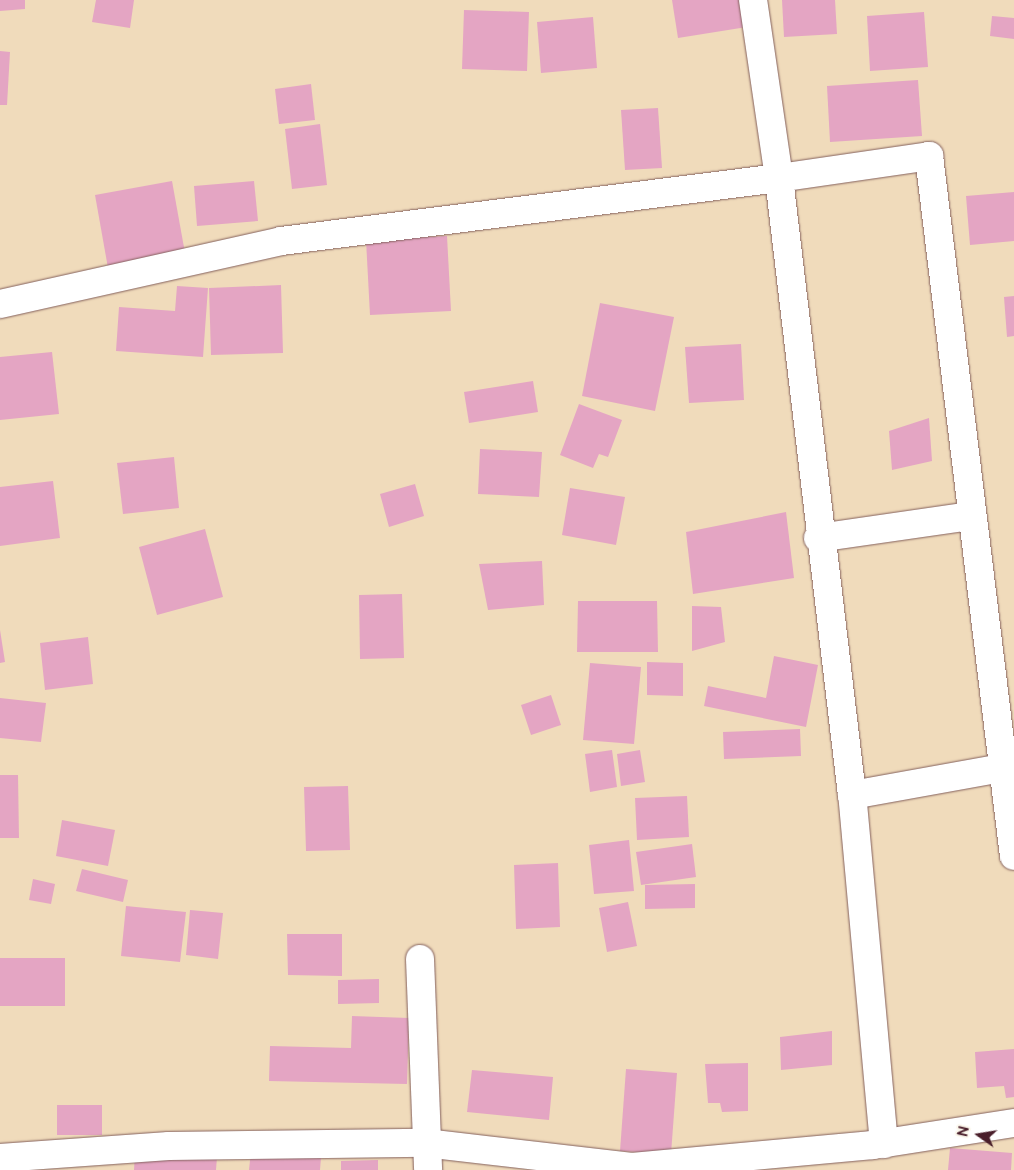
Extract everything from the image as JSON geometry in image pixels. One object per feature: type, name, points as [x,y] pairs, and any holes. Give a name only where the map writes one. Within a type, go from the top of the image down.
[{"type":"street","points":[[753,0],[779,178],[818,538],[852,795],[884,1144]]},
{"type":"street","points":[[0,304],[281,241],[779,178],[929,156],[971,516],[1006,767],[1014,856]]},
{"type":"street","points":[[818,538],[971,516]]},
{"type":"street","points":[[852,795],[1006,767]]},
{"type":"street","points":[[420,959],[425,1143],[428,1170]]},
{"type":"street","points":[[0,1158],[169,1146],[425,1143],[632,1167],[884,1144],[1014,1123]]},
{"type":"building","points":[[0,0],[25,0],[25,9],[0,11]]},
{"type":"building","points":[[96,0],[134,0],[130,28],[92,22]]},
{"type":"building","points":[[672,0],[749,0],[753,26],[678,38]]},
{"type":"building","points":[[782,0],[835,0],[837,34],[784,37]]},
{"type":"building","points":[[464,10],[529,12],[527,71],[462,69]]},
{"type":"building","points":[[924,12],[928,67],[870,71],[867,16]]},
{"type":"building","points":[[992,16],[1014,18],[1014,39],[990,36]]},
{"type":"building","points":[[593,17],[597,68],[541,73],[537,22]]},
{"type":"building","points":[[0,51],[10,52],[7,105],[0,105]]},
{"type":"building","points":[[918,80],[922,136],[830,142],[827,86]]},
{"type":"building","points":[[311,84],[315,120],[279,124],[275,89]]},
{"type":"building","points":[[658,108],[662,168],[625,170],[621,110]]},
{"type":"building","points":[[320,124],[327,185],[292,189],[285,129]]},
{"type":"building","points":[[172,181],[185,253],[108,268],[95,195]]},
{"type":"building","points":[[254,181],[258,221],[197,226],[194,186]]},
{"type":"building","points":[[1014,192],[1014,241],[970,245],[966,196]]},
{"type":"building","points":[[447,236],[451,311],[370,315],[366,240]]},
{"type":"building","points":[[281,285],[283,353],[211,355],[209,288]]},
{"type":"building","points":[[177,286],[208,288],[203,357],[116,351],[119,307],[175,311]]},
{"type":"building","points":[[1014,296],[1014,336],[1007,337],[1004,297]]},
{"type":"building","points":[[600,303],[674,317],[655,411],[582,396]]},
{"type":"building","points":[[741,344],[744,400],[689,403],[685,347]]},
{"type":"building","points":[[52,352],[59,414],[0,420],[0,357]]},
{"type":"building","points":[[533,381],[538,412],[469,423],[464,392]]},
{"type":"building","points":[[579,404],[622,420],[608,457],[599,454],[593,468],[560,455]]},
{"type":"building","points":[[929,418],[932,461],[892,470],[889,431]]},
{"type":"building","points":[[480,449],[542,452],[539,497],[478,494]]},
{"type":"building","points":[[174,457],[179,508],[123,514],[117,463]]},
{"type":"building","points":[[53,481],[60,538],[0,546],[0,487]]},
{"type":"building","points":[[415,484],[424,516],[389,527],[380,494]]},
{"type":"building","points":[[570,488],[625,497],[616,545],[562,535]]},
{"type":"building","points":[[786,512],[794,578],[693,594],[686,532]]},
{"type":"building","points":[[205,529],[223,597],[157,615],[139,547]]},
{"type":"building","points":[[542,561],[544,605],[488,610],[479,564]]},
{"type":"building","points":[[402,594],[404,658],[360,659],[359,595]]},
{"type":"building","points":[[578,601],[657,601],[658,652],[577,652]]},
{"type":"building","points":[[692,606],[721,607],[725,642],[692,651]]},
{"type":"building","points":[[0,630],[5,662],[0,663]]},
{"type":"building","points":[[88,637],[93,684],[45,690],[40,643]]},
{"type":"building","points":[[774,656],[818,665],[806,727],[704,706],[708,686],[766,698]]},
{"type":"building","points":[[647,662],[683,663],[683,696],[647,695]]},
{"type":"building","points":[[590,663],[641,667],[634,744],[583,740]]},
{"type":"building","points":[[551,695],[561,725],[531,735],[521,705]]},
{"type":"building","points":[[0,698],[46,703],[41,742],[0,738]]},
{"type":"building","points":[[800,729],[801,756],[724,759],[723,732]]},
{"type":"building","points":[[612,750],[617,787],[590,792],[585,754]]},
{"type":"building","points":[[640,750],[645,782],[621,786],[617,754]]},
{"type":"building","points":[[0,775],[18,775],[19,838],[0,838]]},
{"type":"building","points":[[348,786],[350,850],[306,851],[304,787]]},
{"type":"building","points":[[687,796],[689,837],[637,840],[635,798]]},
{"type":"building","points":[[62,820],[115,830],[108,866],[56,856]]},
{"type":"building","points":[[629,840],[634,891],[594,894],[589,845]]},
{"type":"building","points":[[692,844],[696,877],[641,885],[636,852]]},
{"type":"building","points":[[558,863],[560,927],[516,929],[514,865]]},
{"type":"building","points":[[82,869],[128,880],[123,902],[76,891]]},
{"type":"building","points":[[33,879],[55,884],[51,904],[29,900]]},
{"type":"building","points":[[695,884],[695,908],[645,909],[645,885]]},
{"type":"building","points":[[628,902],[637,946],[607,952],[599,908]]},
{"type":"building","points":[[126,906],[186,912],[180,962],[121,956]]},
{"type":"building","points":[[190,910],[223,913],[218,959],[186,955]]},
{"type":"building","points":[[287,934],[342,934],[342,976],[288,975]]},
{"type":"building","points":[[0,958],[65,958],[65,1006],[0,1006]]},
{"type":"building","points":[[379,979],[379,1003],[338,1004],[338,980]]},
{"type":"building","points":[[352,1016],[409,1018],[407,1084],[269,1081],[270,1046],[351,1048]]},
{"type":"building","points":[[832,1031],[832,1065],[781,1070],[780,1037]]},
{"type":"building","points":[[1014,1049],[1014,1097],[1006,1098],[1004,1086],[977,1088],[975,1052]]},
{"type":"building","points":[[748,1063],[748,1111],[722,1112],[720,1103],[708,1103],[705,1064]]},
{"type":"building","points":[[626,1069],[677,1073],[671,1154],[620,1151]]},
{"type":"building","points":[[472,1070],[553,1077],[549,1120],[467,1112]]},
{"type":"building","points":[[57,1105],[102,1105],[102,1135],[57,1135]]},
{"type":"building","points":[[950,1148],[1012,1153],[1011,1170],[948,1170]]},
{"type":"building","points":[[251,1151],[321,1157],[320,1170],[249,1170]]},
{"type":"building","points":[[135,1155],[217,1157],[216,1170],[134,1170]]},
{"type":"building","points":[[378,1160],[378,1170],[341,1170],[341,1161]]}]
